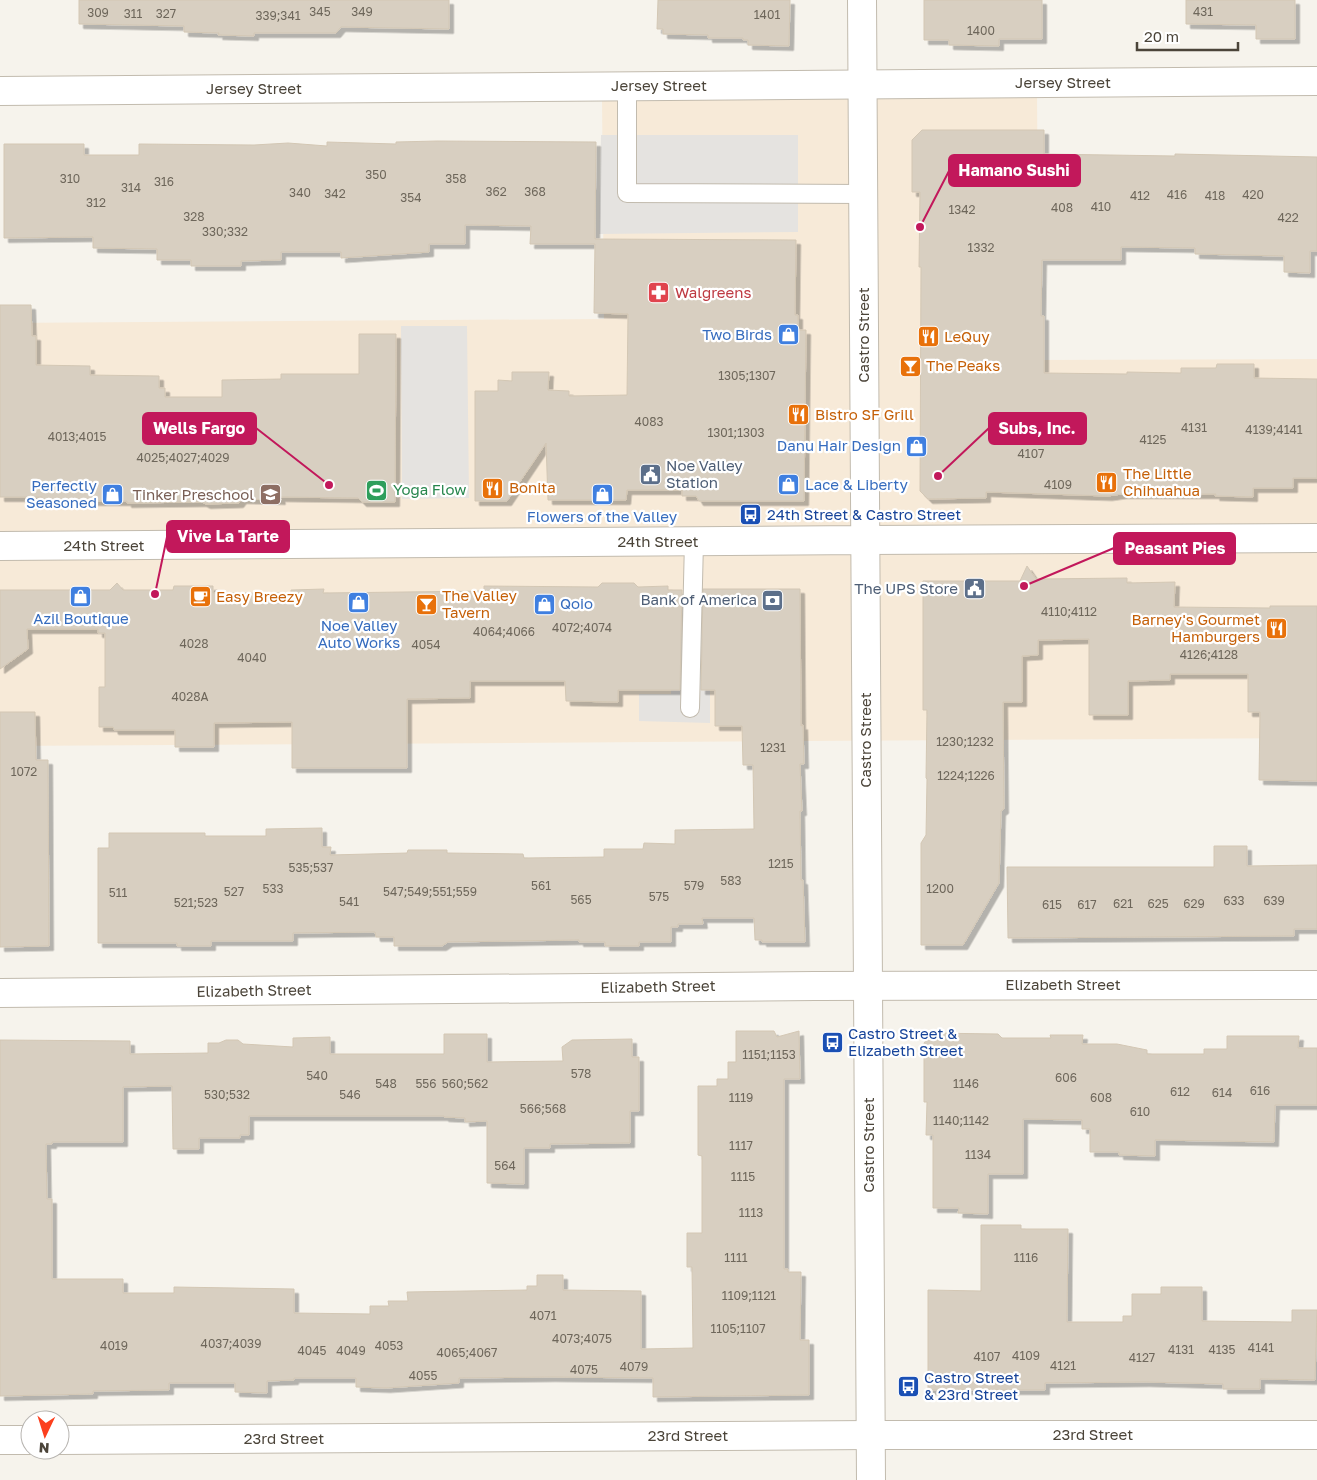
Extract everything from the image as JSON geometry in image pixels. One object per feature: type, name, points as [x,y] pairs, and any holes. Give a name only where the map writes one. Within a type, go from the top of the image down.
[{"type":"street","name":"Castro Street","points":[[862,0],[871,1480]]},
{"type":"street","name":"Jersey Street","points":[[0,91],[1317,81]]},
{"type":"street","name":"24th Street","points":[[0,546],[1317,538]]},
{"type":"street","name":"Elizabeth Street","points":[[0,993],[868,986],[1317,985]]},
{"type":"street","name":"23rd Street","points":[[70,1440],[1317,1434]]},
{"type":"street","points":[[0,1440],[20,1440]]},
{"type":"lane","points":[[627,86],[627,193],[863,194]]},
{"type":"lane","points":[[690,708],[694,541]]},
{"type":"shaded area","points":[[1037,94],[1039,360],[1317,359],[1317,738],[0,746],[0,323],[604,319],[602,98]]},
{"type":"shaded area","points":[[601,135],[798,135],[798,232],[599,234]]},
{"type":"shaded area","points":[[401,326],[467,326],[469,498],[402,499]]},
{"type":"shaded area","points":[[672,594],[710,594],[710,723],[639,721],[639,694],[671,694]]},
{"type":"building","points":[[79,0],[449,0],[449,29],[341,27],[336,33],[254,33],[254,36],[218,35],[219,33],[184,32],[184,26],[79,24]]},
{"type":"building","points":[[658,0],[790,0],[789,46],[748,45],[748,40],[743,40],[743,38],[708,38],[708,35],[663,34],[663,29],[657,29]]},
{"type":"building","points":[[924,0],[1042,0],[1042,39],[999,39],[999,46],[949,45],[949,40],[924,40]]},
{"type":"building","points":[[1186,0],[1295,0],[1295,39],[1256,39],[1256,25],[1186,24]]},
{"type":"building","points":[[922,130],[1044,130],[1044,154],[1317,157],[1317,251],[1310,251],[1310,273],[1284,272],[1284,256],[1195,254],[1195,248],[1121,247],[1121,260],[1042,260],[1041,316],[1044,316],[1044,373],[1181,373],[1181,368],[1216,368],[1217,364],[1254,364],[1254,378],[1317,379],[1317,478],[1293,478],[1293,488],[1253,488],[1253,497],[1215,496],[1216,494],[1122,494],[1108,496],[986,492],[986,498],[928,499],[920,491],[920,192],[912,192],[912,140]]},
{"type":"building","points":[[327,142],[396,144],[396,142],[596,142],[595,239],[796,240],[795,315],[798,315],[798,330],[806,330],[804,501],[699,501],[696,496],[682,496],[682,490],[627,490],[626,500],[548,500],[546,443],[507,501],[475,501],[475,391],[498,391],[498,380],[512,381],[512,372],[549,372],[548,390],[569,391],[569,396],[627,395],[628,314],[594,313],[595,244],[530,244],[531,226],[465,225],[465,244],[429,244],[429,252],[341,258],[341,252],[281,252],[281,260],[241,261],[241,266],[191,266],[191,260],[157,260],[157,249],[93,248],[93,237],[4,238],[4,144],[84,144],[84,155],[139,155],[139,144],[254,145],[288,143],[327,146]]},
{"type":"building","points":[[0,305],[31,305],[32,336],[36,336],[36,365],[90,366],[90,375],[159,376],[159,388],[165,388],[165,397],[222,397],[222,380],[281,379],[281,374],[359,374],[359,334],[396,334],[395,502],[362,502],[358,498],[280,497],[281,500],[242,499],[239,503],[127,503],[127,501],[57,501],[42,500],[42,497],[0,497]]},
{"type":"building","points":[[1027,566],[1036,579],[1127,578],[1127,583],[1175,582],[1174,607],[1270,608],[1270,606],[1317,606],[1317,781],[1259,780],[1260,712],[1248,712],[1248,674],[1170,674],[1170,680],[1128,681],[1128,715],[1089,715],[1089,639],[1038,640],[1038,655],[1022,656],[1022,702],[1003,702],[1004,809],[1001,811],[999,883],[963,945],[921,945],[921,843],[926,835],[927,779],[927,710],[923,710],[923,581],[1020,581]]},
{"type":"building","points":[[117,583],[123,590],[173,590],[174,586],[213,586],[213,593],[291,593],[291,590],[324,589],[323,593],[484,591],[484,586],[598,587],[602,583],[634,583],[638,587],[668,586],[668,590],[682,590],[680,690],[618,690],[618,702],[566,701],[565,681],[470,681],[470,698],[407,699],[407,768],[292,768],[292,722],[214,723],[214,747],[175,747],[175,730],[114,730],[113,727],[99,727],[99,687],[105,687],[105,633],[98,633],[98,629],[27,629],[28,649],[0,669],[0,590],[110,590]]},
{"type":"building","points":[[703,589],[800,589],[801,726],[803,725],[804,764],[800,764],[802,811],[800,811],[801,880],[803,880],[805,942],[762,942],[762,940],[755,940],[754,918],[702,918],[703,924],[678,924],[678,927],[671,927],[671,942],[639,942],[639,946],[605,946],[605,942],[579,942],[579,940],[448,942],[442,946],[394,946],[394,937],[376,937],[375,932],[293,933],[293,941],[211,941],[211,946],[177,946],[177,943],[98,943],[98,848],[109,848],[109,833],[205,833],[205,836],[266,836],[266,829],[322,828],[322,847],[331,847],[330,855],[407,853],[408,850],[447,850],[447,853],[523,854],[524,858],[604,857],[604,849],[643,849],[644,843],[675,844],[675,830],[754,829],[753,765],[743,765],[742,726],[715,726],[715,690],[701,690]]},
{"type":"building","points":[[0,712],[35,712],[36,760],[48,760],[49,946],[0,947]]},
{"type":"building","points":[[1214,846],[1247,846],[1247,866],[1317,865],[1317,929],[1294,929],[1294,936],[1008,938],[1007,867],[1214,867]]},
{"type":"building","points":[[736,1031],[774,1031],[777,1037],[799,1031],[800,1079],[784,1079],[784,1269],[788,1269],[788,1272],[801,1272],[800,1340],[809,1340],[809,1395],[653,1397],[653,1378],[551,1377],[459,1378],[459,1383],[386,1388],[356,1387],[356,1378],[294,1378],[294,1380],[267,1381],[267,1393],[235,1392],[235,1383],[169,1383],[169,1390],[93,1391],[93,1394],[0,1396],[0,1040],[130,1041],[130,1054],[208,1053],[208,1043],[219,1043],[226,1040],[238,1040],[243,1044],[293,1047],[293,1038],[330,1037],[330,1054],[444,1054],[444,1034],[487,1034],[487,1062],[563,1061],[562,1047],[572,1040],[632,1039],[632,1057],[639,1057],[639,1111],[630,1111],[630,1143],[550,1144],[550,1148],[524,1148],[524,1184],[487,1183],[487,1121],[465,1122],[465,1118],[444,1116],[249,1116],[249,1135],[240,1135],[240,1138],[199,1138],[199,1149],[173,1149],[172,1086],[123,1087],[123,1142],[52,1142],[52,1144],[46,1144],[47,1199],[52,1199],[52,1279],[123,1279],[123,1293],[174,1293],[174,1287],[294,1289],[294,1313],[370,1314],[370,1306],[389,1306],[388,1301],[408,1301],[407,1292],[527,1290],[527,1286],[537,1286],[537,1275],[563,1275],[563,1290],[641,1291],[641,1349],[693,1348],[692,1267],[687,1267],[687,1233],[702,1233],[702,1156],[698,1155],[698,1086],[717,1086],[717,1079],[728,1079],[728,1062],[736,1062]]},
{"type":"building","points":[[932,1033],[998,1034],[1002,1038],[1051,1038],[1050,1035],[1083,1035],[1082,1044],[1117,1044],[1147,1050],[1147,1054],[1204,1054],[1204,1049],[1227,1049],[1227,1036],[1299,1036],[1298,1048],[1317,1048],[1317,1105],[1275,1105],[1274,1142],[1155,1140],[1155,1156],[1119,1155],[1119,1152],[1090,1152],[1090,1129],[1082,1129],[1082,1120],[1023,1119],[1023,1174],[988,1174],[988,1214],[958,1213],[959,1208],[933,1208],[933,1135],[926,1135],[927,1102],[924,1102],[924,1043]]},
{"type":"building","points":[[981,1225],[1021,1225],[1021,1229],[1068,1229],[1067,1322],[1123,1322],[1123,1316],[1132,1316],[1132,1294],[1161,1294],[1161,1287],[1202,1287],[1202,1321],[1292,1322],[1292,1310],[1317,1310],[1315,1380],[1260,1379],[1260,1389],[1223,1389],[1223,1384],[1145,1382],[1045,1383],[1045,1390],[928,1390],[928,1290],[981,1291]]},
{"type":"place","name":"Hamano Sushi","points":[[920,227]]},
{"type":"place","name":"Walgreens","points":[[659,293]]},
{"type":"place","name":"Two Birds","points":[[788,335]]},
{"type":"place","name":"LeQuy","points":[[928,337]]},
{"type":"place","name":"The Peaks","points":[[910,366]]},
{"type":"place","name":"Bistro SF Grill","points":[[799,415]]},
{"type":"place","name":"Danu Hair Design","points":[[917,446]]},
{"type":"place","name":"Noe Valley Station","points":[[650,475]]},
{"type":"place","name":"Subs, Inc.","points":[[938,476]]},
{"type":"place","name":"The Little Chihuahua","points":[[1107,483]]},
{"type":"place","name":"Wells Fargo","points":[[329,485]]},
{"type":"place","name":"Lace & Liberty","points":[[789,485]]},
{"type":"place","name":"Bonita","points":[[493,488]]},
{"type":"place","name":"Yoga Flow","points":[[377,490]]},
{"type":"place","name":"Flowers of the Valley","points":[[602,494]]},
{"type":"place","name":"Perfectly Seasoned","points":[[113,495]]},
{"type":"place","name":"Tinker Preschool","points":[[270,495]]},
{"type":"place","name":"24th Street & Castro Street","points":[[751,515]]},
{"type":"place","name":"Peasant Pies","points":[[1024,586]]},
{"type":"place","name":"The UPS Store","points":[[974,589]]},
{"type":"place","name":"Vive La Tarte","points":[[155,594]]},
{"type":"place","name":"Azil Boutique","points":[[81,596]]},
{"type":"place","name":"Easy Breezy","points":[[200,597]]},
{"type":"place","name":"Bank of America","points":[[773,600]]},
{"type":"place","name":"Noe Valley Auto Works","points":[[359,603]]},
{"type":"place","name":"Qoio","points":[[544,604]]},
{"type":"place","name":"The Valley Tavern","points":[[426,605]]},
{"type":"place","name":"Barney's Gourmet Hamburgers","points":[[1276,629]]},
{"type":"place","name":"Castro Street & Elizabeth Street","points":[[832,1043]]},
{"type":"place","name":"Castro Street & 23rd Street","points":[[908,1387]]}]
